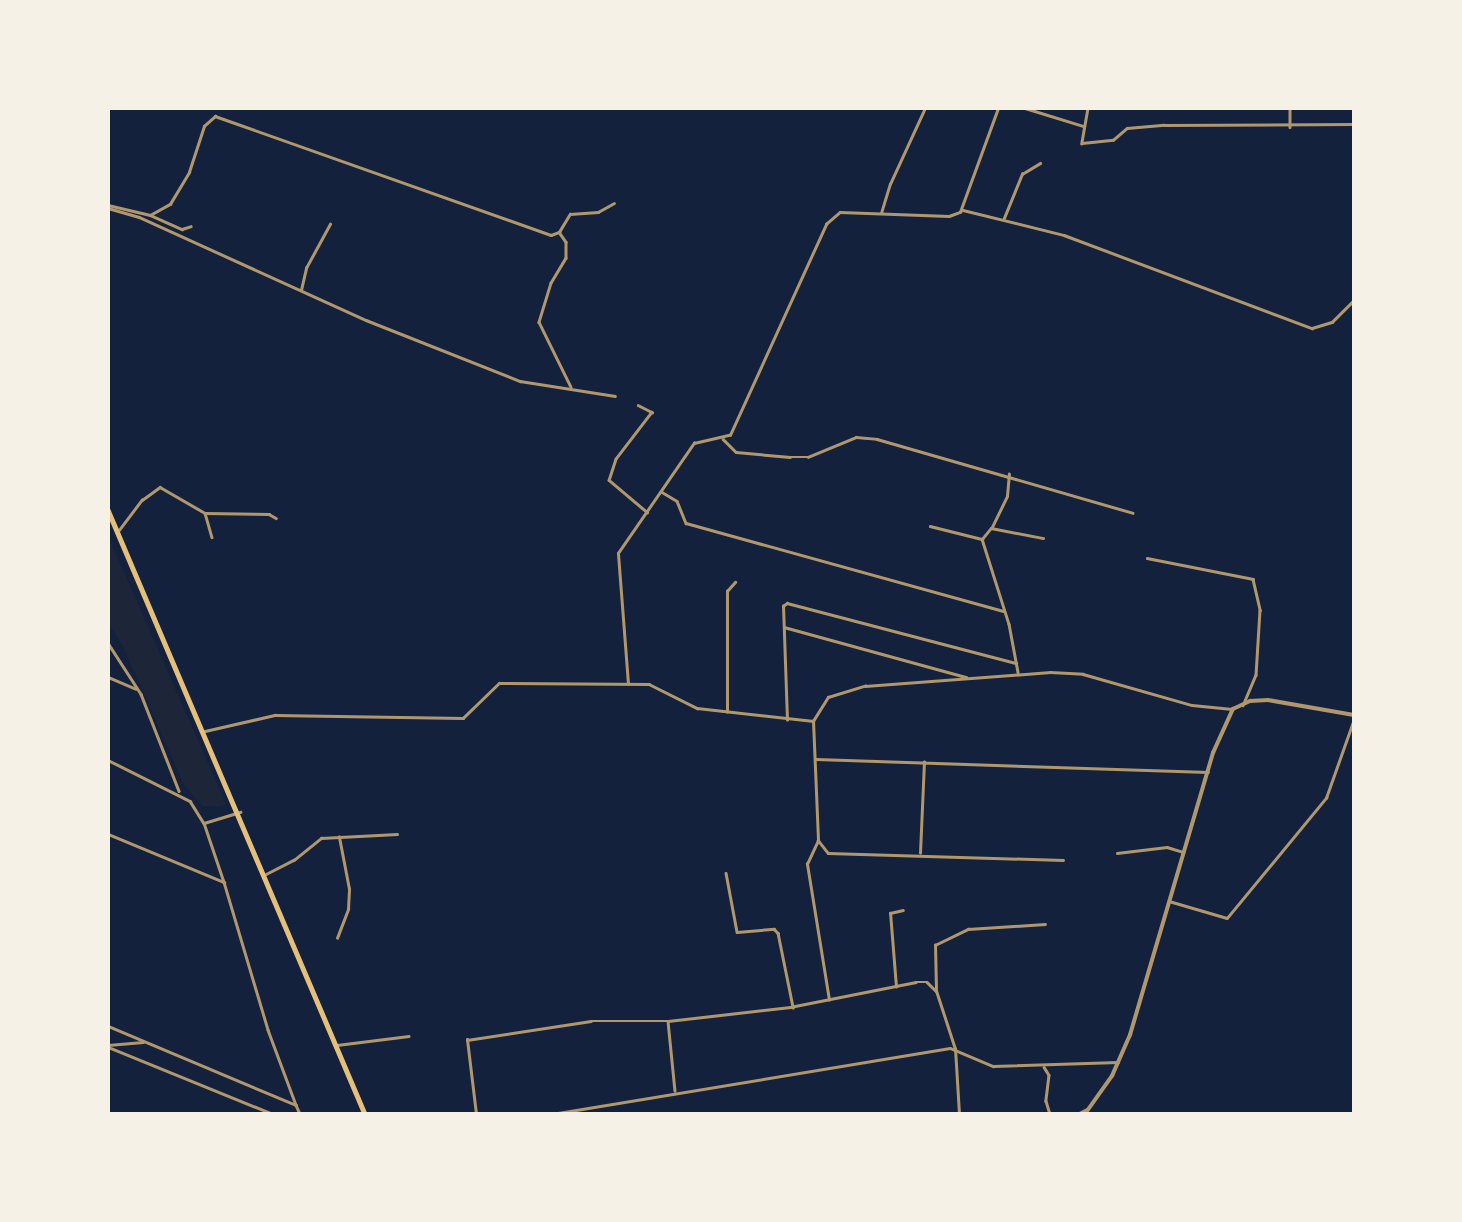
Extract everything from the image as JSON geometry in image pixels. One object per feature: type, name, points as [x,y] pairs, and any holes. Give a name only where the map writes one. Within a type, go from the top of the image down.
[{"type":"main road","points":[[108,510],[240,812],[365,1114]]},
{"type":"street","points":[[881,213],[890,184],[925,108]]},
{"type":"street","points":[[963,210],[998,108]]},
{"type":"street","points":[[1025,108],[1036,109],[1083,126]]},
{"type":"street","points":[[1088,108],[1083,126],[1083,143],[1113,140],[1127,128],[1155,125],[1290,127],[1353,124]]},
{"type":"street","points":[[1290,108],[1290,127]]},
{"type":"street","points":[[150,215],[170,204],[178,193],[205,126],[215,116],[551,235],[559,232],[570,215],[598,212],[614,204]]},
{"type":"street","points":[[1004,218],[1022,174],[1041,163]]},
{"type":"street","points":[[108,207],[150,215],[182,229],[191,226]]},
{"type":"street","points":[[108,207],[191,239],[222,257],[520,381],[615,396]]},
{"type":"street","points":[[628,684],[617,558],[694,443],[723,439],[730,435],[826,224],[835,212],[949,216],[963,210],[1004,218],[1181,276],[1312,328],[1332,322],[1353,300]]},
{"type":"street","points":[[301,290],[306,268],[330,223]]},
{"type":"street","points":[[559,232],[566,243],[566,258],[551,283],[539,323],[571,387]]},
{"type":"street","points":[[638,405],[652,412],[609,475],[611,485],[647,512]]},
{"type":"street","points":[[723,439],[736,452],[790,457],[808,457],[856,437],[877,439],[1009,474],[1133,513]]},
{"type":"street","points":[[982,539],[1007,496],[1009,474]]},
{"type":"street","points":[[118,531],[154,488],[168,490],[205,513],[269,514],[276,518]]},
{"type":"street","points":[[662,491],[677,501],[686,523],[1003,611]]},
{"type":"street","points":[[205,513],[212,537]]},
{"type":"street","points":[[930,526],[982,539]]},
{"type":"street","points":[[991,527],[1043,538]]},
{"type":"street","points":[[982,539],[1018,672]]},
{"type":"street","points":[[1147,558],[1253,579],[1260,610],[1256,675],[1243,705]]},
{"type":"street","points":[[727,712],[727,591],[735,583]]},
{"type":"street","points":[[787,720],[783,607],[793,603],[1016,663]]},
{"type":"street","points":[[784,627],[970,678]]},
{"type":"street","points":[[108,643],[139,691],[179,792],[204,823],[268,1030],[298,1113]]},
{"type":"street","points":[[829,1000],[807,864],[818,840],[813,721],[828,697],[864,686],[1018,672],[1083,674],[1192,705],[1233,709],[1268,700],[1353,717],[1326,798],[1227,918],[1169,901]]},
{"type":"street","points":[[108,677],[139,691]]},
{"type":"street","points":[[205,731],[275,715],[463,718],[499,683],[649,684],[697,708],[813,721]]},
{"type":"street","points":[[1085,1114],[1118,1062],[1148,981],[1208,772],[1233,709]]},
{"type":"street","points":[[815,759],[1208,772]]},
{"type":"street","points":[[108,760],[179,792]]},
{"type":"street","points":[[920,853],[924,762]]},
{"type":"street","points":[[204,823],[240,812]]},
{"type":"street","points":[[108,834],[224,883]]},
{"type":"street","points":[[266,874],[294,860],[313,841],[397,834]]},
{"type":"street","points":[[337,938],[348,909],[339,837]]},
{"type":"street","points":[[818,840],[828,853],[920,853],[1063,860]]},
{"type":"street","points":[[1117,853],[1167,847],[1183,852]]},
{"type":"street","points":[[726,873],[737,932],[774,929],[778,933],[793,1007]]},
{"type":"street","points":[[896,987],[890,913],[903,910]]},
{"type":"street","points":[[959,1114],[955,1049],[936,991],[933,949],[937,942],[968,929],[1045,924]]},
{"type":"street","points":[[476,1114],[467,1040],[591,1021],[668,1021],[793,1007],[923,982],[936,991]]},
{"type":"street","points":[[668,1021],[675,1093]]},
{"type":"street","points":[[108,1026],[296,1105]]},
{"type":"street","points":[[337,1045],[408,1036]]},
{"type":"street","points":[[108,1046],[146,1042]]},
{"type":"street","points":[[108,1046],[273,1114]]},
{"type":"street","points":[[552,1114],[955,1049],[985,1064],[1044,1067],[1118,1062]]},
{"type":"street","points":[[1044,1067],[1049,1075],[1046,1101],[1050,1114]]},
{"type":"street","points":[[1077,1114],[1089,1109]]},
{"type":"shaded area","points":[[108,536],[226,804],[203,806],[184,785],[123,646],[109,624]]}]
